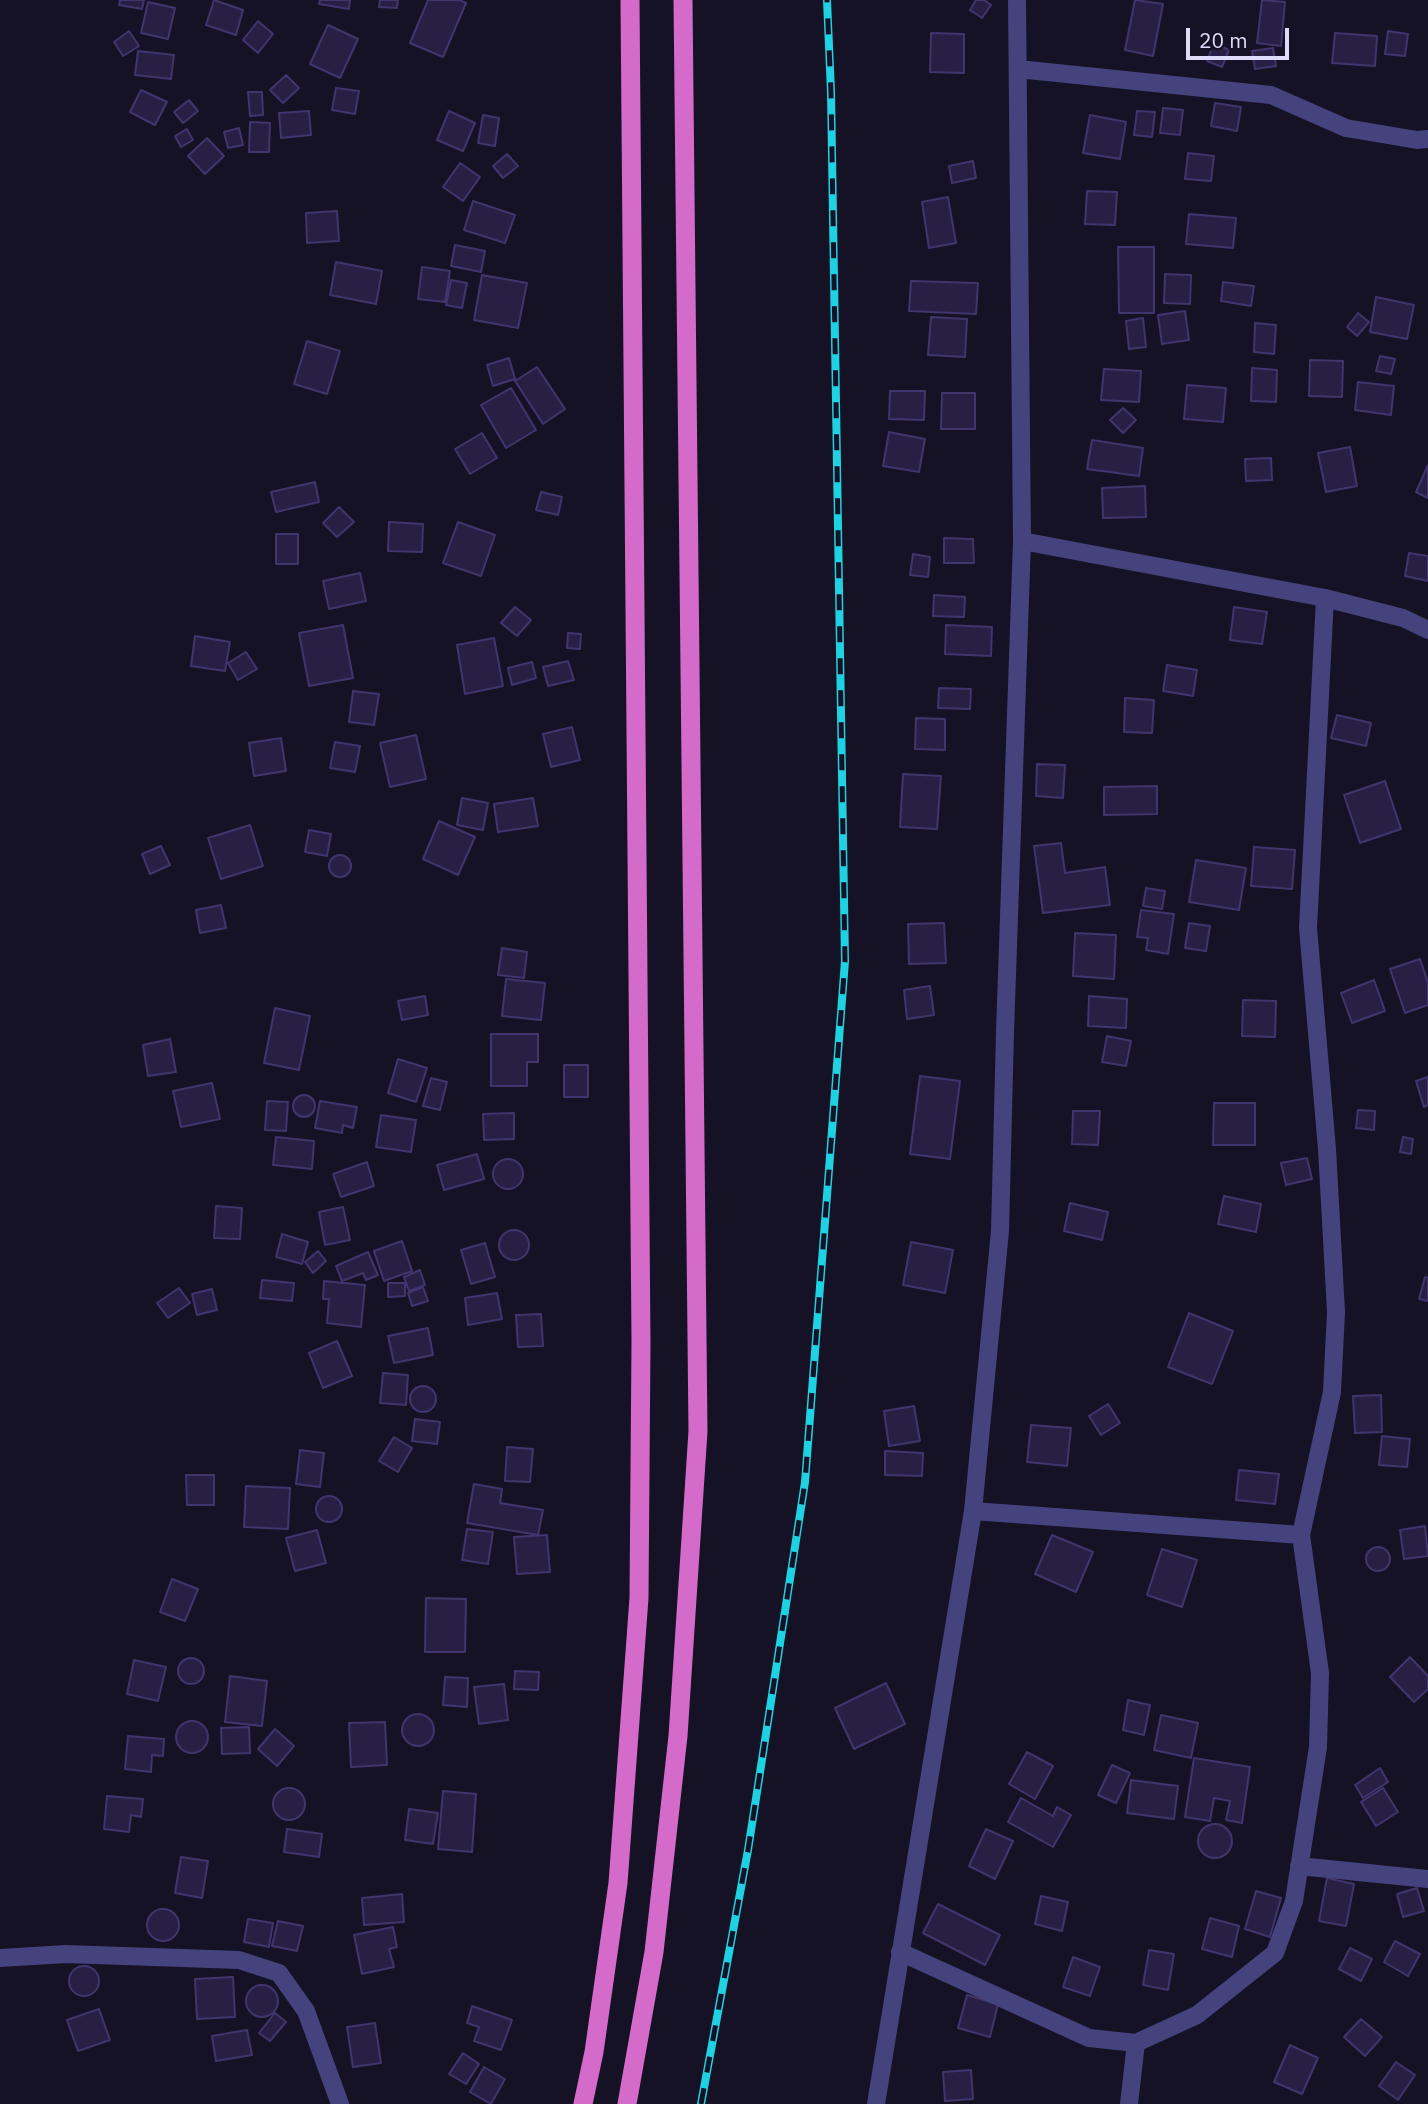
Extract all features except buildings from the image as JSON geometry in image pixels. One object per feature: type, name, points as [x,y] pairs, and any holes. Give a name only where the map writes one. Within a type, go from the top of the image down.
[{"type":"highway","points":[[583,2104],[594,2052],[618,1883],[639,1598],[641,1342],[630,0]]},
{"type":"highway","points":[[627,2104],[654,1952],[678,1736],[698,1432],[683,0]]},
{"type":"street","points":[[876,2104],[973,1511],[1000,1231],[1004,1032],[1022,541],[1017,0]]},
{"type":"street","points":[[1018,69],[1271,95],[1346,128],[1417,140],[1428,139]]},
{"type":"street","points":[[1022,541],[1325,598],[1403,618],[1428,630]]},
{"type":"street","points":[[900,1952],[1089,2038],[1136,2043],[1197,2015],[1275,1953],[1294,1901],[1318,1747],[1320,1673],[1301,1535],[1332,1392],[1336,1312],[1328,1149],[1308,928],[1325,598]]},
{"type":"street","points":[[973,1511],[1301,1535]]},
{"type":"street","points":[[1299,1866],[1428,1878]]},
{"type":"street","points":[[0,1958],[66,1954],[239,1960],[279,1973],[306,2011],[340,2104]]},
{"type":"street","points":[[1129,2104],[1136,2043]]},
{"type":"railway","points":[[701,2104],[748,1850],[805,1482],[845,961],[831,92],[827,0]]}]
